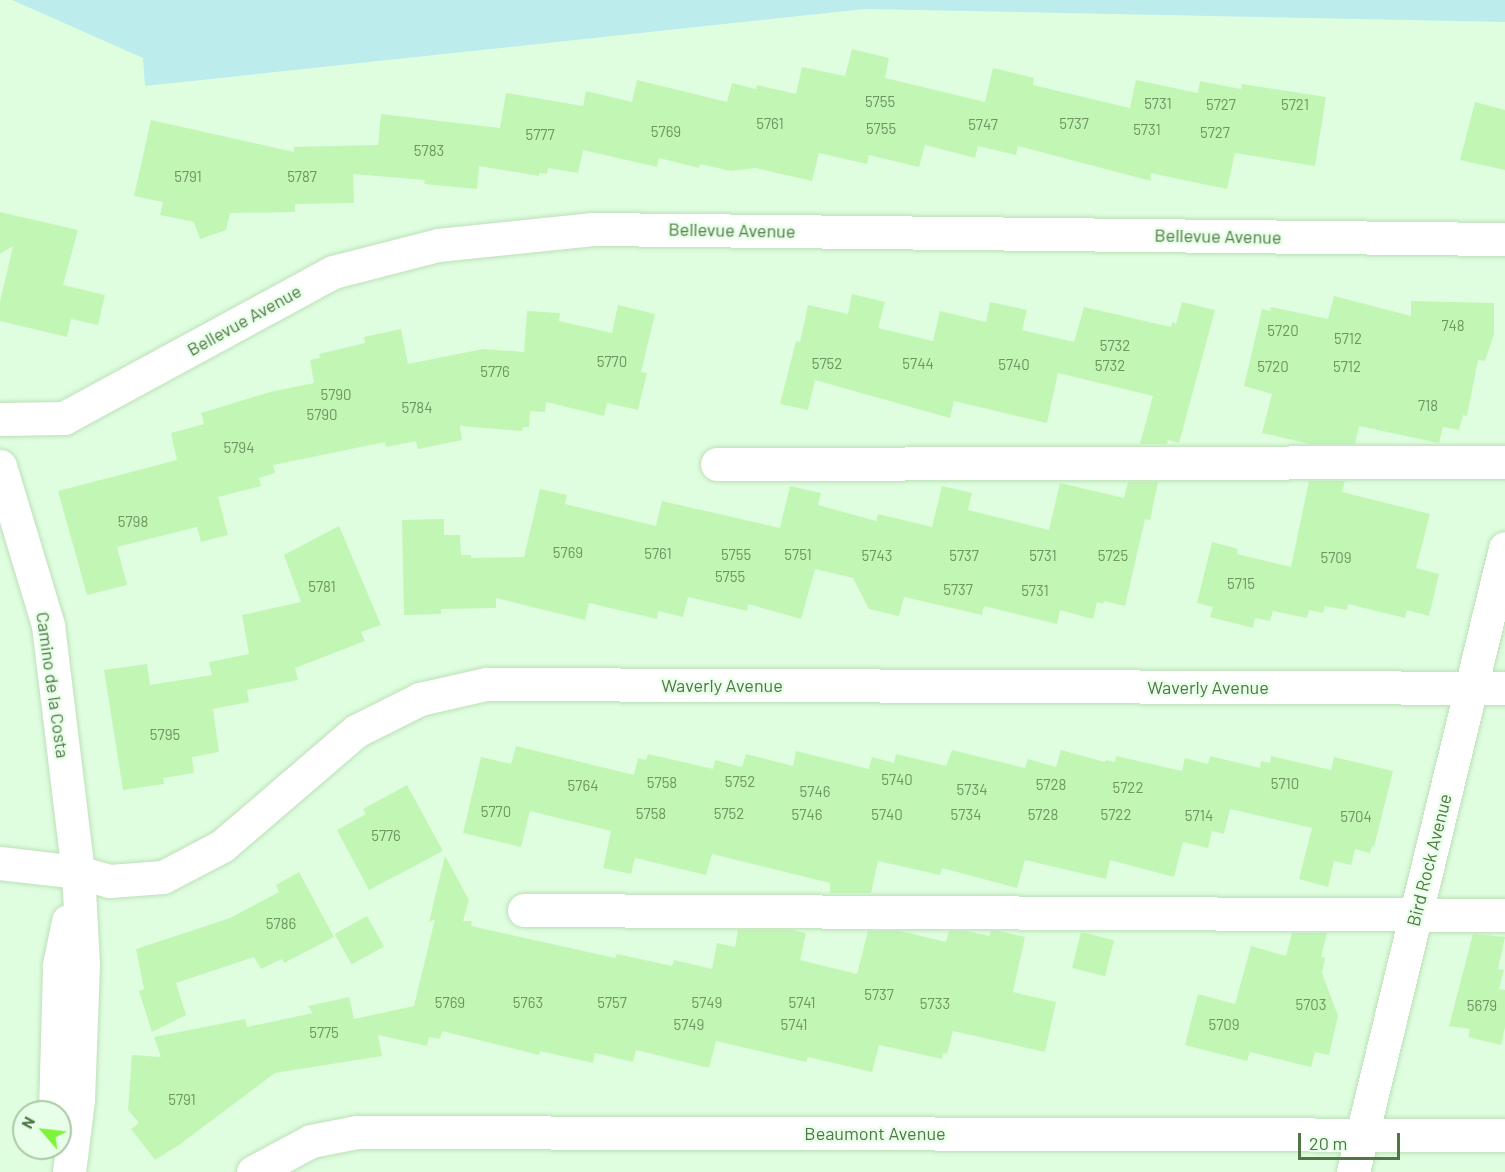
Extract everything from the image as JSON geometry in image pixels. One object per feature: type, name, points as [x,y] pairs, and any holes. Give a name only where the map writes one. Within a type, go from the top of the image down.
[{"type":"street","name":"Bellevue Avenue","points":[[0,418],[64,418],[333,272],[438,245],[593,229],[1505,239]]},
{"type":"street","points":[[717,464],[1505,462]]},
{"type":"street","name":"Camino de la Costa","points":[[0,466],[48,625],[78,872],[82,976],[78,1100],[69,1172]]},
{"type":"street","name":"Bird Rock Avenue","points":[[1353,1172],[1505,548]]},
{"type":"street","name":"Waverly Avenue","points":[[0,863],[78,872],[110,881],[163,877],[222,846],[356,731],[420,699],[486,684],[1505,688]]},
{"type":"street","name":"Camino de la Costa","points":[[55,1100],[60,964],[78,872]]},
{"type":"street","points":[[524,910],[1505,915]]},
{"type":"street","name":"Beaumont Avenue","points":[[253,1172],[311,1141],[357,1131],[1505,1136]]},
{"type":"shaded area","points":[[12,0],[1505,0],[1505,22],[865,9],[145,86],[143,58]]},
{"type":"building","points":[[852,49],[889,58],[885,78],[985,102],[993,68],[1034,78],[1033,85],[1130,108],[1136,80],[1198,93],[1200,81],[1241,89],[1242,84],[1326,97],[1315,166],[1235,153],[1227,189],[1150,173],[1151,181],[1018,146],[1016,155],[978,146],[975,158],[925,145],[919,167],[869,155],[867,164],[819,153],[812,181],[755,168],[731,171],[700,164],[699,168],[659,158],[657,167],[583,150],[578,173],[548,168],[547,174],[539,173],[539,176],[479,166],[477,189],[424,184],[425,180],[353,174],[354,203],[295,204],[295,212],[230,213],[226,230],[200,239],[194,222],[160,215],[163,202],[134,196],[151,120],[294,152],[294,147],[378,145],[381,114],[500,128],[506,93],[583,106],[586,91],[632,102],[637,80],[727,102],[732,83],[756,89],[757,85],[796,94],[802,67],[845,76]]},
{"type":"building","points":[[1475,102],[1505,110],[1505,170],[1460,160]]},
{"type":"building","points":[[0,212],[78,230],[63,285],[105,295],[98,325],[71,319],[67,337],[0,321],[0,302],[13,246],[0,254]]},
{"type":"building","points":[[852,294],[885,302],[878,328],[933,341],[940,311],[986,322],[990,302],[1027,310],[1022,330],[1074,342],[1084,307],[1171,327],[1172,322],[1176,324],[1182,302],[1215,310],[1179,443],[1168,440],[1167,444],[1140,444],[1153,396],[1058,373],[1047,423],[954,401],[950,418],[815,380],[808,410],[780,404],[796,341],[800,342],[808,305],[848,314]]},
{"type":"building","points":[[1334,296],[1411,316],[1411,301],[1494,303],[1494,334],[1485,361],[1478,360],[1467,416],[1463,415],[1459,430],[1443,427],[1439,443],[1359,426],[1355,444],[1310,444],[1262,433],[1272,394],[1244,386],[1262,309],[1270,311],[1271,307],[1328,319]]},
{"type":"building","points":[[618,305],[655,314],[641,372],[647,373],[638,410],[607,403],[604,416],[546,402],[545,412],[530,411],[529,427],[523,427],[522,431],[460,426],[462,440],[418,449],[416,441],[386,447],[385,442],[273,465],[275,473],[259,478],[261,486],[218,497],[228,535],[201,542],[197,527],[117,547],[127,585],[87,595],[58,491],[177,460],[171,433],[204,424],[201,413],[270,392],[314,383],[310,360],[320,358],[319,354],[365,343],[364,337],[401,329],[408,364],[483,349],[524,352],[527,311],[560,313],[559,321],[612,333]]},
{"type":"building","points":[[1309,481],[1345,481],[1342,492],[1430,514],[1416,568],[1439,574],[1429,616],[1407,610],[1405,618],[1348,604],[1347,610],[1325,606],[1323,613],[1309,610],[1307,618],[1273,611],[1270,621],[1255,618],[1253,628],[1210,617],[1213,607],[1197,603],[1212,542],[1238,549],[1237,554],[1291,567]]},
{"type":"building","points":[[1128,482],[1158,482],[1150,520],[1145,519],[1125,606],[1104,601],[1103,604],[1097,602],[1093,619],[1060,610],[1057,624],[984,606],[982,615],[904,597],[899,616],[869,609],[853,578],[815,569],[801,619],[748,604],[747,611],[688,597],[683,617],[658,611],[657,619],[589,603],[585,620],[496,598],[496,608],[441,609],[441,614],[404,615],[402,520],[444,519],[444,535],[460,535],[461,555],[471,555],[471,558],[524,557],[540,489],[567,495],[565,504],[656,526],[662,501],[780,528],[790,486],[821,493],[818,505],[876,521],[878,514],[932,527],[942,486],[972,493],[968,510],[1049,530],[1060,483],[1124,498]]},
{"type":"building","points":[[339,526],[381,625],[361,632],[365,641],[295,668],[298,680],[247,690],[249,702],[213,709],[219,752],[192,757],[194,773],[163,778],[164,784],[123,790],[104,670],[147,664],[150,685],[212,675],[209,662],[249,654],[242,615],[301,602],[284,555]]},
{"type":"building","points":[[516,746],[634,775],[638,758],[646,760],[648,754],[713,769],[715,760],[742,767],[746,754],[793,766],[796,751],[869,769],[872,757],[894,763],[896,754],[946,766],[952,750],[1025,768],[1028,759],[1056,767],[1061,750],[1105,762],[1106,760],[1115,762],[1116,756],[1182,771],[1185,758],[1208,764],[1210,756],[1260,768],[1261,761],[1270,763],[1271,756],[1331,770],[1334,757],[1393,771],[1374,847],[1372,846],[1370,853],[1355,849],[1351,865],[1334,861],[1328,887],[1299,879],[1312,828],[1230,809],[1224,834],[1212,831],[1208,848],[1183,842],[1174,877],[1110,860],[1106,879],[1025,860],[1017,888],[942,868],[940,875],[878,861],[871,893],[830,893],[830,883],[712,854],[706,875],[635,858],[631,874],[603,868],[611,831],[530,811],[521,847],[463,833],[481,757],[511,764]]},
{"type":"building","points":[[407,785],[443,851],[369,890],[337,830],[366,814],[363,809]]},
{"type":"building","points":[[445,856],[469,900],[463,921],[472,921],[471,926],[615,958],[617,954],[672,966],[674,960],[712,969],[717,943],[735,947],[738,930],[791,930],[806,933],[800,960],[857,974],[868,931],[900,931],[946,942],[949,931],[966,931],[989,936],[991,931],[999,931],[1025,937],[1013,992],[1056,1002],[1045,1052],[953,1031],[947,1054],[943,1053],[942,1059],[879,1045],[872,1072],[808,1057],[806,1062],[716,1041],[709,1068],[636,1050],[633,1062],[595,1053],[593,1063],[540,1051],[539,1055],[442,1031],[440,1039],[429,1037],[427,1046],[378,1035],[382,1056],[275,1073],[179,1145],[155,1160],[131,1129],[139,1123],[128,1110],[132,1055],[161,1057],[154,1037],[245,1019],[247,1027],[313,1013],[308,1006],[349,997],[354,1019],[414,1006],[435,919],[429,922]]},
{"type":"building","points":[[299,872],[334,937],[284,963],[282,959],[261,969],[254,957],[176,983],[186,1015],[152,1032],[139,991],[144,989],[136,949],[230,918],[279,892],[276,885]]},
{"type":"building","points":[[367,916],[384,947],[352,965],[335,934]]},
{"type":"building","points":[[1081,932],[1114,940],[1105,976],[1072,968]]},
{"type":"building","points":[[1292,933],[1327,933],[1321,957],[1325,958],[1322,973],[1338,1016],[1329,1055],[1315,1052],[1311,1067],[1250,1052],[1247,1061],[1185,1045],[1198,994],[1235,1004],[1251,946],[1286,956]]},
{"type":"building","points":[[1473,934],[1505,937],[1498,969],[1504,970],[1499,989],[1505,990],[1505,1027],[1501,1045],[1468,1037],[1470,1029],[1449,1026]]}]
